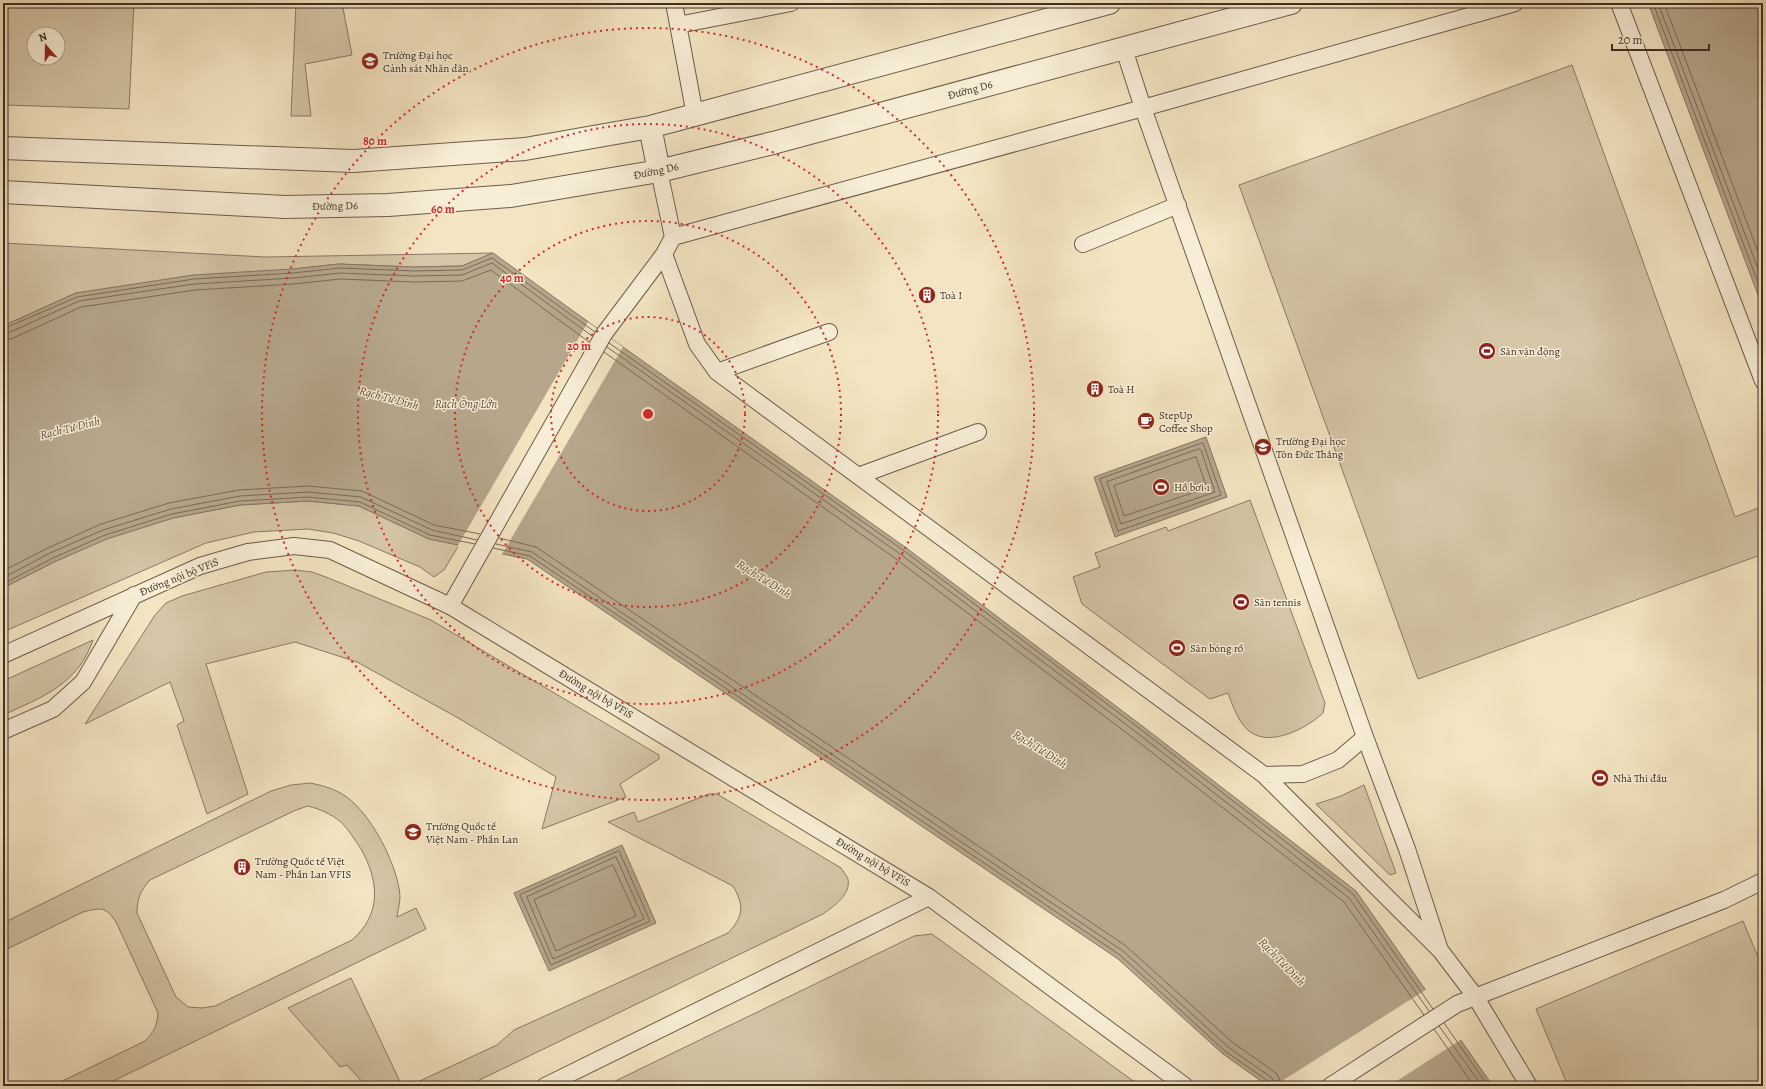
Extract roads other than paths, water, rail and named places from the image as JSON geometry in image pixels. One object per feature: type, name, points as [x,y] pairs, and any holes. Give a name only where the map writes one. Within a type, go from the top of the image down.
[{"type":"street","points":[[3,148],[353,161],[525,149],[650,127],[1109,3]]},
{"type":"street","name":"Đường D6","points":[[3,192],[286,207],[388,205],[511,196],[658,171],[773,143],[1291,3]]},
{"type":"street","points":[[650,127],[658,171]]},
{"type":"lane","points":[[674,3],[695,115]]},
{"type":"lane","points":[[678,25],[791,3]]},
{"type":"lane","points":[[673,237],[1144,108],[1514,3]]},
{"type":"lane","points":[[1619,3],[1763,381]]},
{"type":"lane","points":[[1124,49],[1365,737],[1406,849],[1440,950]]},
{"type":"lane","points":[[450,606],[463,580],[604,334],[664,254],[673,237],[658,171]]},
{"type":"lane","points":[[1083,244],[1178,205]]},
{"type":"lane","points":[[664,254],[698,344],[717,372],[1264,775],[1440,950],[1475,996],[1529,1086]]},
{"type":"lane","points":[[717,372],[829,332]]},
{"type":"lane","points":[[858,476],[978,432]]},
{"type":"lane","name":"Đường nội bộ VFiS","points":[[3,655],[134,594],[200,566],[248,552],[294,546],[330,550],[450,606],[929,897],[1185,1086]]},
{"type":"lane","name":"Đường nội bộ VFiS","points":[[3,731],[53,709],[83,682],[134,594]]},
{"type":"lane","points":[[1264,775],[1303,774],[1338,760],[1365,737]]},
{"type":"lane","points":[[1330,1086],[1458,1004],[1475,996],[1724,900],[1763,881]]},
{"type":"lane","points":[[545,1086],[929,897]]},
{"type":"water","points":[[1648,3],[1763,3],[1763,308]]},
{"type":"water","name":"Rạch Ông Lớn","points":[[493,253],[905,547],[1141,725],[1356,891],[1493,1086],[1268,1086],[1223,1054],[1118,959],[527,559],[429,539],[359,506],[308,501],[240,505],[173,518],[107,539],[54,562],[3,588],[3,326],[76,293],[193,275],[292,269],[339,264],[414,267],[462,266]]},
{"type":"water","name":"Hồ bơi 1","points":[[1206,437],[1227,497],[1115,537],[1094,477]]},
{"type":"water","points":[[622,845],[656,923],[549,971],[514,893]]},
{"type":"place","name":"Trường Đại học Cảnh sát Nhân dân","points":[[370,61]]},
{"type":"place","name":"Toà I","points":[[927,295]]},
{"type":"place","name":"Sân vận động","points":[[1487,351]]},
{"type":"place","name":"Toà H","points":[[1095,389]]},
{"type":"place","name":"StepUp Coffee Shop","points":[[1146,421]]},
{"type":"place","name":"Trường Đại học Tôn Đức Thắng","points":[[1263,447]]},
{"type":"place","name":"Hồ bơi 1","points":[[1161,487]]},
{"type":"place","name":"Sân tennis","points":[[1241,602]]},
{"type":"place","name":"Sân bóng rổ","points":[[1177,648]]},
{"type":"place","name":"Nhà Thi đấu","points":[[1600,778]]},
{"type":"place","name":"Trường Quốc tế Việt Nam - Phần Lan","points":[[413,832]]},
{"type":"place","name":"Trường Quốc tế Việt Nam - Phần Lan VFIS","points":[[242,867]]},
{"type":"water label","name":"Rạch Tư Dinh","points":[[389,398]]},
{"type":"water label","name":"Rạch Tư Dinh","points":[[70,428]]},
{"type":"water label","name":"Rạch Tư Dinh","points":[[764,579]]},
{"type":"water label","name":"Rạch Tư Dinh","points":[[1040,749]]},
{"type":"water label","name":"Rạch Tư Dinh","points":[[1282,962]]}]
